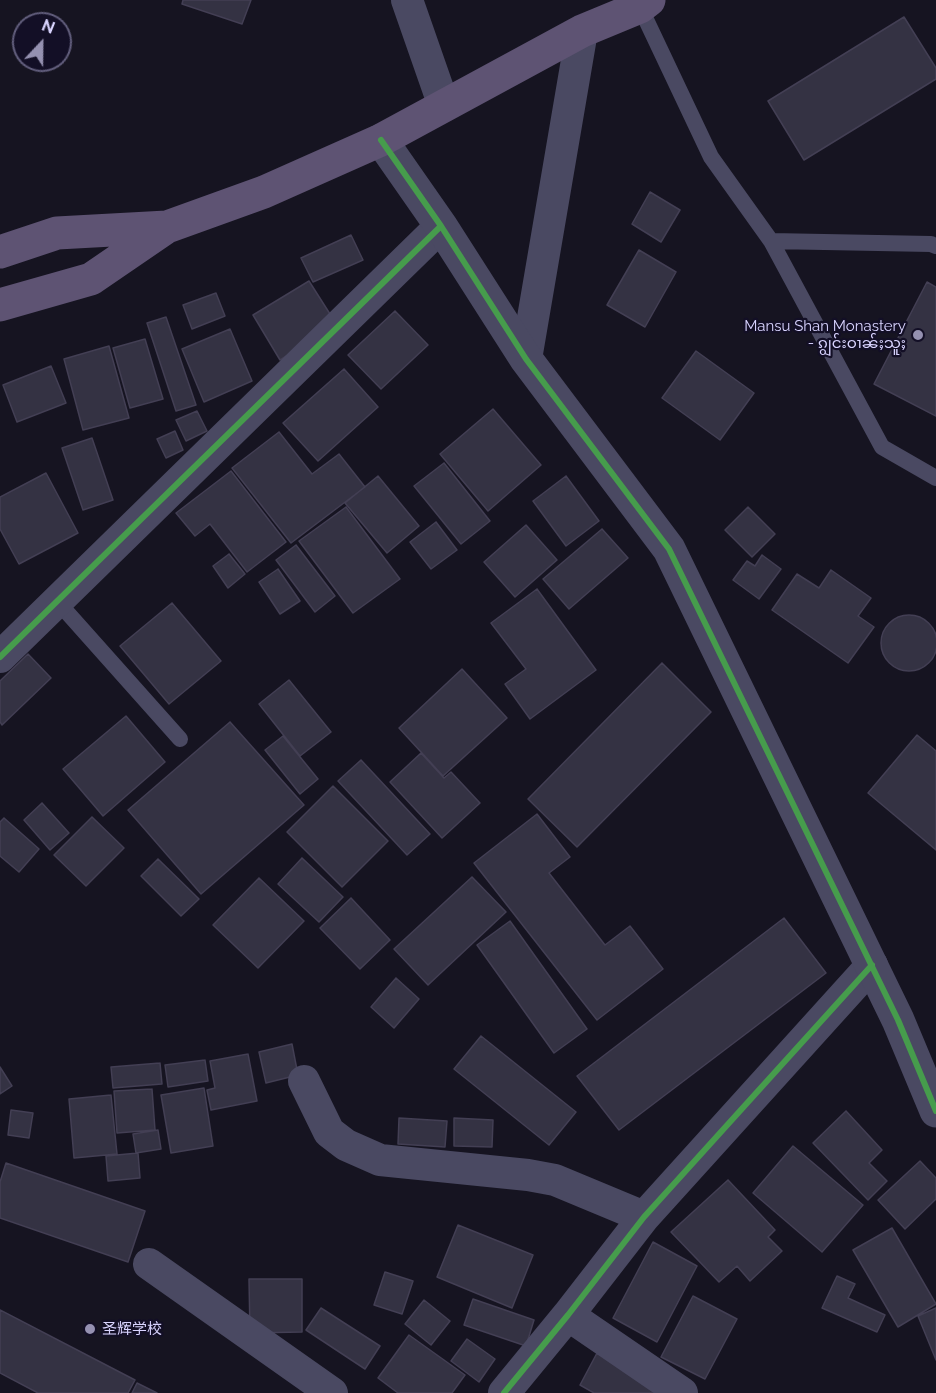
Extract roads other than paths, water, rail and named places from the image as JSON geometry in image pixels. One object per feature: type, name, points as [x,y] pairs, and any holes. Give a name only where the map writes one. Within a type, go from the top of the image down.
[{"type":"main road","points":[[0,304],[91,279],[166,227],[264,192],[381,140],[582,31],[645,3]]},
{"type":"main road","points":[[0,252],[57,233],[166,227]]},
{"type":"street","points":[[407,0],[444,106]]},
{"type":"street","points":[[526,360],[582,31]]},
{"type":"street","points":[[381,140],[441,226],[526,360],[669,549],[872,965],[936,1111]]},
{"type":"street","points":[[0,657],[441,226]]},
{"type":"street","points":[[504,1393],[644,1217],[872,965]]},
{"type":"street","points":[[304,1081],[329,1132],[346,1145],[380,1160],[528,1175],[555,1180],[644,1217]]},
{"type":"street","points":[[149,1264],[332,1393]]},
{"type":"street","points":[[568,1315],[682,1393]]},
{"type":"lane","points":[[645,3],[711,157],[771,241],[882,447],[936,478]]},
{"type":"lane","points":[[771,241],[931,244],[936,246]]},
{"type":"lane","points":[[57,601],[180,739]]},
{"type":"place","name":"Mansu Shan Monastery - ၵျွင်းဝၢၼ်ႈသူႈ","points":[[918,335]]},
{"type":"place","name":"圣辉学校","points":[[90,1329]]}]
